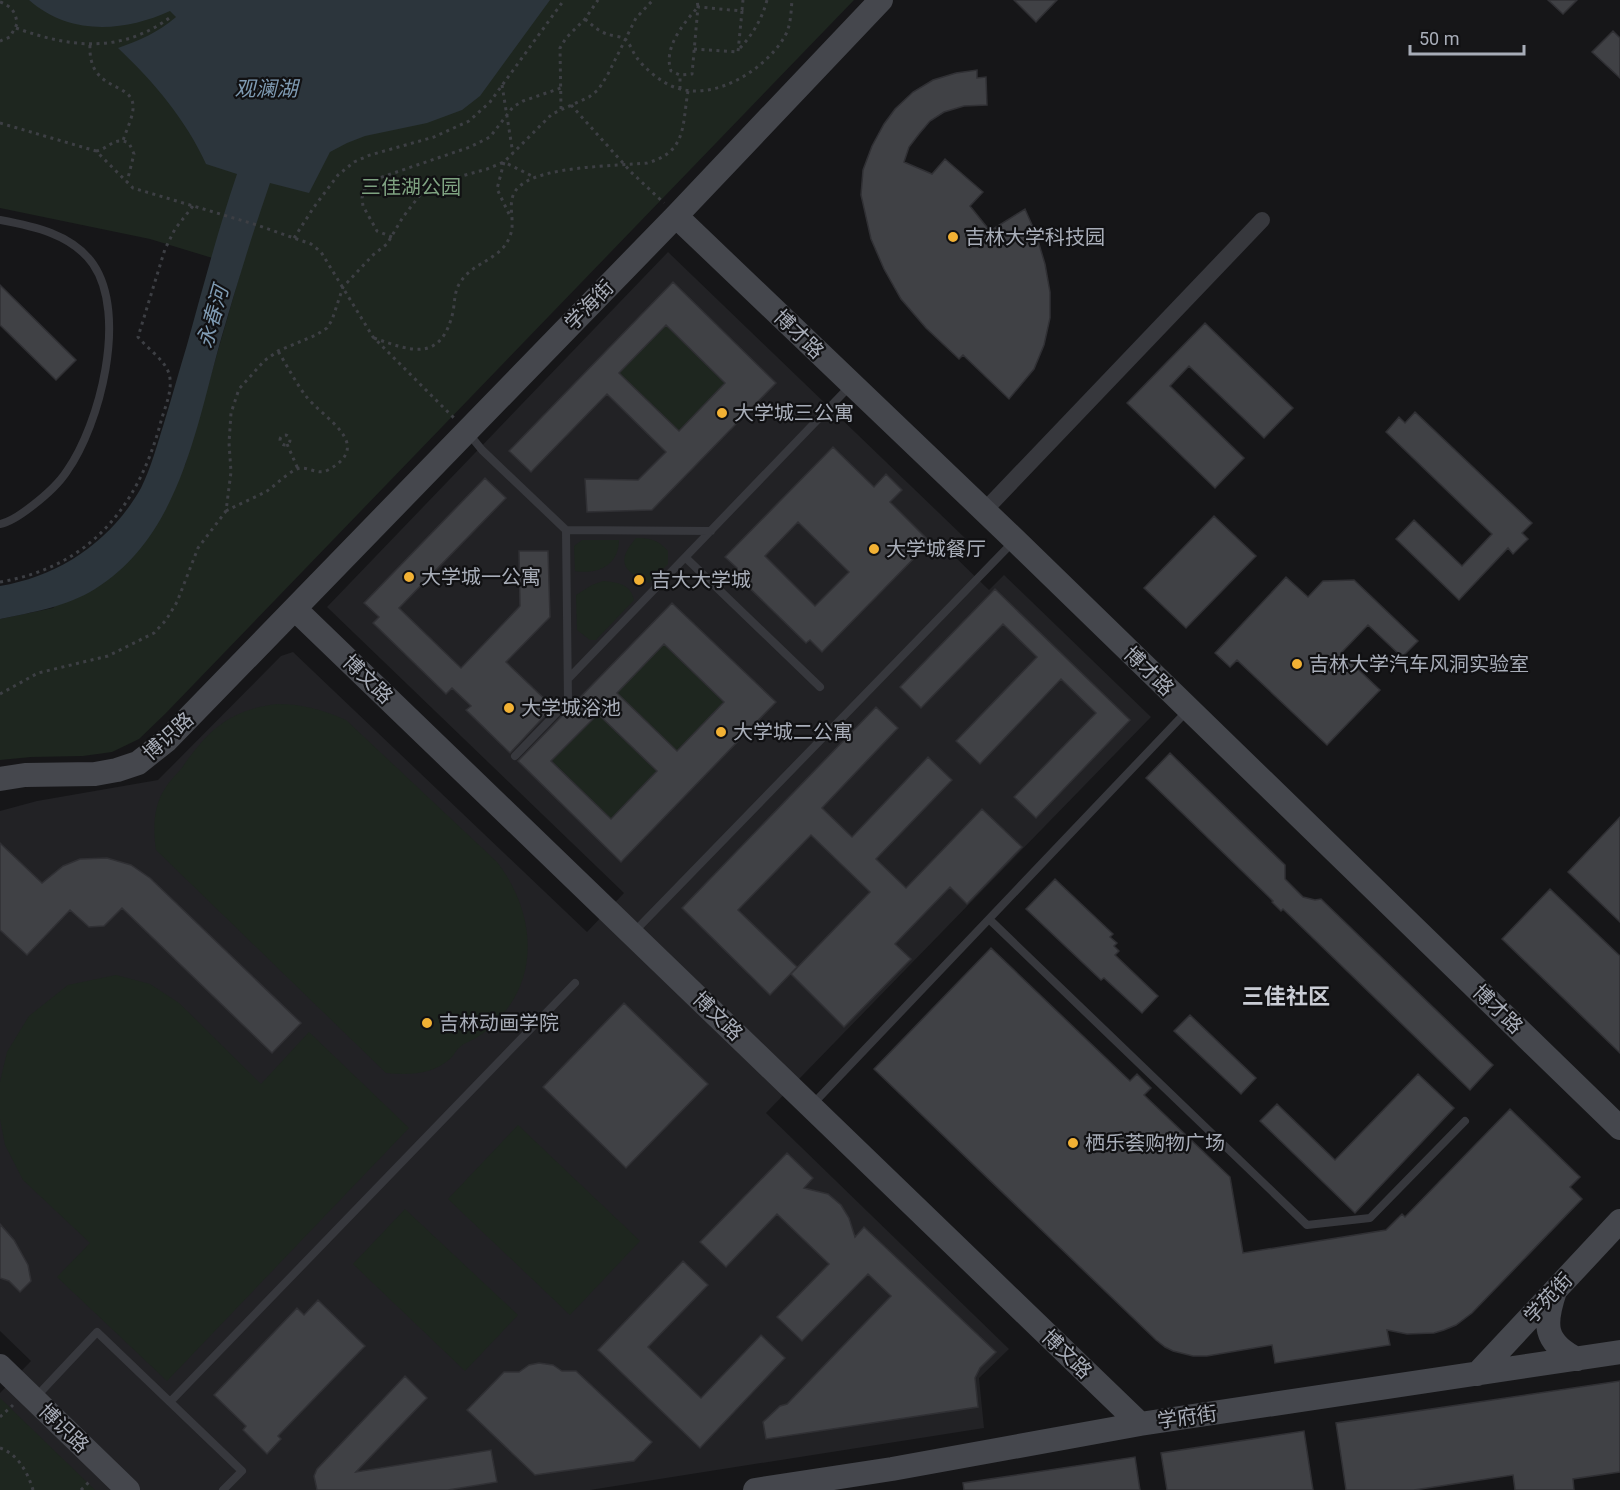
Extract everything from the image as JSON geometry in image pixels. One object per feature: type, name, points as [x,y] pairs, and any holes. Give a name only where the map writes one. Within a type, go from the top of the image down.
[{"type":"street","name":"学海街","points":[[295,609],[466,431],[670,210],[881,0]]},
{"type":"street","name":"博才路","points":[[670,210],[1015,540],[1620,1128]]},
{"type":"street","points":[[984,511],[1262,220]]},
{"type":"street","name":"博识路","points":[[0,779],[25,775],[95,774],[138,763],[167,740],[295,609]]},
{"type":"street","name":"博文路","points":[[295,609],[1140,1424]]},
{"type":"street","name":"学苑街","points":[[1477,1374],[1620,1221]]},
{"type":"street","points":[[1555,1291],[1547,1314],[1548,1330],[1554,1342],[1564,1352],[1577,1359]]},
{"type":"street","name":"学府街","points":[[755,1490],[894,1479],[1140,1424],[1620,1352]]},
{"type":"street","name":"博识路","points":[[0,1366],[24,1402],[128,1490]]},
{"type":"lane","points":[[0,220],[57,235],[75,246],[92,263],[102,283],[111,331],[97,411],[80,450],[67,472],[47,495],[24,512],[0,524]]},
{"type":"lane","points":[[568,679],[852,384]]},
{"type":"lane","points":[[466,431],[482,450],[566,530],[711,531]]},
{"type":"lane","points":[[515,756],[568,701],[566,530]]},
{"type":"lane","points":[[633,934],[1015,540]]},
{"type":"lane","points":[[686,558],[820,687]]},
{"type":"lane","points":[[811,1106],[1188,709]]},
{"type":"lane","points":[[989,919],[1307,1225],[1370,1218],[1465,1121]]},
{"type":"lane","points":[[170,1402],[575,983]]},
{"type":"lane","points":[[24,1402],[97,1332],[242,1471],[224,1490]]},
{"type":"path","points":[[294,238],[338,175],[354,162],[370,155],[434,137],[469,121],[490,102],[564,0]]},
{"type":"path","points":[[561,109],[560,48],[598,0]]},
{"type":"path","points":[[226,511],[231,472],[229,442],[231,413],[239,389],[264,361],[278,351],[327,328],[343,287],[392,237],[403,217],[420,195],[434,184],[487,170],[504,162],[542,122],[561,109],[589,97],[598,90],[636,18],[653,0]]},
{"type":"path","points":[[697,0],[698,7],[692,74],[680,75],[671,71],[669,64],[671,49],[685,22],[698,7]]},
{"type":"path","points":[[739,49],[743,0]]},
{"type":"path","points":[[694,49],[738,52],[761,18],[767,0]]},
{"type":"path","points":[[585,19],[595,28],[624,39],[639,60],[656,76],[674,88],[688,91],[705,90],[731,83],[751,73],[771,53],[785,35],[791,16],[792,0]]},
{"type":"path","points":[[0,2],[13,10],[16,16],[16,28],[10,37],[0,41]]},
{"type":"path","points":[[698,7],[742,11]]},
{"type":"path","points":[[16,28],[58,41],[98,45],[149,31],[172,16]]},
{"type":"path","points":[[90,45],[91,63],[96,72],[102,79],[129,96],[133,102],[133,111],[123,141]]},
{"type":"path","points":[[680,75],[680,89]]},
{"type":"path","points":[[502,85],[513,154]]},
{"type":"path","points":[[392,237],[377,231],[363,206],[362,198],[369,184],[379,178],[470,147],[490,137],[507,113],[523,101],[561,88]]},
{"type":"path","points":[[373,337],[416,351],[430,348],[439,341],[446,331],[453,312],[455,292],[460,282],[472,269],[505,248],[512,233],[510,205],[515,190],[523,183],[536,178],[572,170],[660,159],[677,144],[682,131],[688,91]]},
{"type":"path","points":[[571,105],[652,194],[670,210]]},
{"type":"path","points":[[0,123],[96,151],[104,150],[111,142],[129,143],[134,154],[127,182]]},
{"type":"path","points":[[96,151],[133,188],[257,225],[311,244],[321,252],[373,337],[466,431]]},
{"type":"path","points":[[504,162],[536,178]]},
{"type":"path","points":[[504,162],[497,189],[512,218]]},
{"type":"path","points":[[0,582],[43,570],[74,555],[102,534],[121,512],[138,484],[154,445],[171,384],[168,369],[138,337],[165,249],[175,229],[194,206]]},
{"type":"path","points":[[0,694],[38,674],[108,656],[154,633],[166,620],[177,602],[198,548],[226,511],[266,491],[298,469],[306,468],[316,472],[325,472],[337,465],[343,458],[348,447],[345,435],[305,396],[278,351]]},
{"type":"path","points":[[287,444],[298,469]]},
{"type":"path","points":[[0,1417],[24,1402]]},
{"type":"path","points":[[0,1448],[7,1450],[20,1463],[29,1477],[33,1490]]},
{"type":"path","points":[[81,1490],[91,1480]]},
{"type":"shaded area","name":"吉林动画学院","points":[[668,252],[966,539],[952,554],[989,590],[1004,575],[1151,717],[766,1113],[1009,1349],[979,1378],[984,1428],[590,1490],[0,1490],[0,1393],[31,1361],[0,1331],[0,811],[37,801],[158,780],[281,656],[293,652],[587,932],[624,893],[327,607]]},
{"type":"green space","name":"三佳湖公园","points":[[0,0],[854,0],[139,739],[112,752],[83,756],[0,760],[0,619],[53,608],[185,465],[242,267],[150,239],[0,208]]},
{"type":"green space","points":[[666,325],[725,383],[679,431],[619,373]]},
{"type":"green space","points":[[636,538],[654,540],[668,551],[668,564],[649,583],[633,574],[625,565],[626,554]]},
{"type":"green space","points":[[582,540],[619,540],[618,549],[611,562],[599,570],[575,571],[574,546]]},
{"type":"green space","points":[[603,581],[627,587],[634,600],[596,640],[590,640],[577,630],[576,595]]},
{"type":"green space","points":[[664,644],[724,702],[677,751],[617,693]]},
{"type":"green space","points":[[277,704],[313,708],[346,720],[497,862],[518,898],[524,917],[527,957],[523,977],[515,996],[491,1028],[462,1046],[444,1064],[429,1071],[412,1074],[386,1073],[156,850],[154,826],[156,809],[168,784],[191,755],[221,724],[246,711]]},
{"type":"green space","points":[[598,714],[657,771],[611,819],[552,761]]},
{"type":"green space","points":[[116,975],[150,984],[179,1003],[261,1084],[309,1032],[409,1128],[167,1381],[57,1277],[90,1243],[23,1180],[5,1145],[0,1119],[0,1082],[7,1052],[29,1016],[68,985]]},
{"type":"green space","points":[[518,1125],[640,1241],[570,1315],[448,1199]]},
{"type":"green space","points":[[405,1209],[518,1315],[465,1371],[353,1264]]},
{"type":"green space","points":[[0,1398],[95,1490],[0,1490]]},
{"type":"water","name":"观澜湖","points":[[29,0],[550,0],[480,96],[462,110],[427,123],[365,136],[330,152],[309,193],[270,183],[232,300],[193,443],[166,510],[147,540],[124,567],[95,589],[49,608],[0,619],[0,586],[43,574],[82,553],[115,524],[141,488],[164,423],[237,174],[206,164],[189,132],[168,102],[118,48],[163,27],[176,17],[170,11],[134,23],[98,27],[62,20],[45,12]]},
{"type":"building","points":[[1014,0],[1057,0],[1036,22]]},
{"type":"building","points":[[1548,0],[1577,0],[1563,14]]},
{"type":"building","points":[[1613,31],[1620,38],[1620,78],[1592,52]]},
{"type":"building","name":"吉林大学科技园","points":[[977,70],[977,78],[986,77],[987,105],[964,106],[944,112],[930,121],[909,147],[904,162],[932,174],[945,159],[983,192],[970,206],[990,231],[1025,209],[1045,264],[1050,292],[1050,318],[1044,345],[1034,369],[1009,399],[963,355],[959,359],[926,328],[901,299],[871,239],[861,195],[863,170],[872,146],[895,109],[913,92],[933,80]]},
{"type":"building","name":"大学城三公寓","points":[[673,282],[776,383],[652,510],[587,512],[585,479],[638,480],[666,452],[607,394],[531,472],[509,451]],"holes":[[[666,325],[725,383],[679,431],[619,373]]]},
{"type":"building","points":[[0,285],[76,360],[56,380],[0,325]]},
{"type":"building","points":[[1205,323],[1293,408],[1264,438],[1189,366],[1170,386],[1244,458],[1215,488],[1127,403]]},
{"type":"building","points":[[1415,412],[1532,523],[1522,533],[1528,539],[1513,554],[1508,548],[1459,600],[1396,539],[1414,520],[1462,566],[1492,534],[1386,432],[1399,417],[1405,423]]},
{"type":"building","name":"大学城餐厅","points":[[833,447],[874,487],[886,474],[902,490],[890,502],[930,542],[822,652],[810,640],[806,643],[733,572],[737,568],[725,557]],"holes":[[[798,522],[849,572],[815,606],[765,556]]]},
{"type":"building","name":"大学城一公寓","points":[[485,478],[506,498],[399,608],[461,668],[520,606],[519,551],[548,551],[550,617],[506,662],[553,707],[510,753],[466,710],[471,706],[452,688],[446,694],[373,623],[379,617],[364,603]]},
{"type":"building","points":[[1214,516],[1256,556],[1186,628],[1144,588]]},
{"type":"building","name":"吉林大学汽车风洞实验室","points":[[1286,577],[1308,597],[1323,581],[1354,580],[1418,641],[1402,657],[1368,625],[1341,653],[1380,690],[1327,745],[1237,660],[1230,667],[1215,653]]},
{"type":"building","points":[[995,589],[1130,720],[1036,818],[1014,797],[1096,713],[1061,679],[980,764],[956,741],[1037,657],[1003,624],[921,708],[900,687]]},
{"type":"building","name":"大学城二公寓","points":[[672,603],[776,702],[621,862],[518,761]],"holes":[[[664,644],[724,702],[677,751],[617,693]],[[598,714],[657,771],[611,819],[551,761]]]},
{"type":"building","points":[[876,707],[898,728],[822,808],[852,837],[928,757],[952,780],[876,859],[906,888],[982,809],[1022,847],[967,904],[950,887],[895,944],[911,959],[844,1027],[791,974],[870,892],[811,835],[738,910],[797,967],[770,995],[682,908]]},
{"type":"building","points":[[1170,753],[1285,865],[1285,879],[1303,897],[1321,899],[1493,1065],[1470,1090],[1283,909],[1281,911],[1146,778]]},
{"type":"building","points":[[1620,817],[1620,922],[1568,872]]},
{"type":"building","points":[[0,843],[42,883],[63,866],[80,859],[107,858],[131,865],[150,878],[301,1023],[272,1053],[122,908],[104,926],[89,927],[70,910],[27,955],[0,930]]},
{"type":"building","points":[[1055,879],[1113,934],[1110,937],[1117,943],[1114,946],[1119,951],[1115,955],[1158,996],[1142,1013],[1104,978],[1101,980],[1026,909]]},
{"type":"building","points":[[1550,889],[1620,956],[1620,1053],[1502,939]]},
{"type":"building","name":"栖乐荟购物广场","points":[[991,948],[1130,1081],[1137,1074],[1151,1088],[1144,1095],[1230,1177],[1243,1253],[1386,1230],[1402,1214],[1405,1217],[1510,1109],[1580,1177],[1570,1187],[1582,1199],[1472,1313],[1456,1325],[1444,1330],[1434,1333],[1407,1334],[1387,1330],[1390,1345],[1275,1363],[1272,1345],[1207,1356],[1193,1356],[1173,1351],[1156,1340],[874,1069]]},
{"type":"building","points":[[624,1003],[708,1084],[626,1168],[543,1087]]},
{"type":"building","points":[[1190,1015],[1256,1078],[1241,1094],[1174,1031]]},
{"type":"building","points":[[1418,1074],[1454,1108],[1355,1213],[1260,1121],[1277,1104],[1335,1160]]},
{"type":"building","points":[[787,1153],[813,1178],[804,1188],[828,1194],[841,1205],[849,1218],[855,1237],[864,1227],[996,1352],[980,1368],[975,1378],[978,1407],[766,1439],[763,1422],[780,1406],[787,1404],[891,1296],[868,1274],[802,1341],[777,1317],[829,1264],[777,1214],[726,1267],[700,1242]]},
{"type":"building","points":[[0,1224],[14,1240],[28,1265],[31,1281],[20,1292],[9,1281],[0,1278]]},
{"type":"building","points":[[683,1261],[708,1285],[648,1347],[701,1398],[761,1335],[785,1358],[700,1448],[598,1350]]},
{"type":"building","points":[[318,1300],[365,1346],[278,1436],[281,1439],[267,1454],[243,1430],[246,1426],[214,1395],[297,1308],[304,1315]]},
{"type":"building","points":[[539,1363],[553,1365],[562,1371],[576,1371],[652,1442],[634,1461],[535,1475],[467,1410],[504,1372],[519,1372],[529,1365]]},
{"type":"building","points":[[405,1376],[427,1398],[356,1472],[491,1450],[497,1482],[448,1490],[317,1490],[314,1476],[317,1469]]},
{"type":"building","points":[[1620,1381],[1620,1472],[1573,1479],[1574,1490],[1515,1490],[1513,1475],[1414,1490],[1346,1490],[1336,1423]]},
{"type":"building","points":[[1304,1431],[1313,1490],[1167,1490],[1161,1453]]},
{"type":"building","points":[[1135,1457],[1140,1490],[964,1490],[963,1483]]},
{"type":"place","name":"吉林大学科技园","points":[[953,237]]},
{"type":"place","name":"大学城三公寓","points":[[722,413]]},
{"type":"place","name":"大学城餐厅","points":[[874,549]]},
{"type":"place","name":"大学城一公寓","points":[[409,577]]},
{"type":"place","name":"吉大大学城","points":[[639,580]]},
{"type":"place","name":"吉林大学汽车风洞实验室","points":[[1297,664]]},
{"type":"place","name":"大学城浴池","points":[[509,708]]},
{"type":"place","name":"大学城二公寓","points":[[721,732]]},
{"type":"place","name":"吉林动画学院","points":[[427,1023]]},
{"type":"place","name":"栖乐荟购物广场","points":[[1073,1143]]},
{"type":"district","name":"三佳社区","points":[[1286,996]]},
{"type":"water label","name":"永春河","points":[[213,317]]}]
